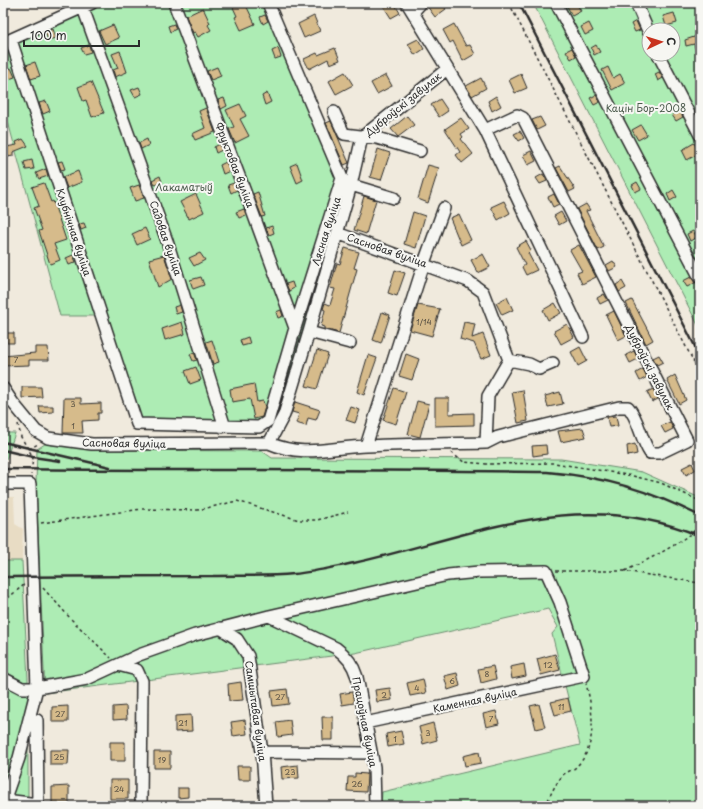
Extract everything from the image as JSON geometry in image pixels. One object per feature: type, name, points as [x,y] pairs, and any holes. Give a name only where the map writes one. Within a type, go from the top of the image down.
[{"type":"street","name":"Фруктовая вуліца","points":[[174,3],[248,198],[295,328]]},
{"type":"street","name":"Лясная вуліца","points":[[137,424],[259,427],[268,421],[295,328],[342,178],[268,3]]},
{"type":"street","points":[[410,8],[422,3]]},
{"type":"street","points":[[556,3],[700,278]]},
{"type":"street","points":[[636,3],[644,22]]},
{"type":"street","points":[[7,41],[88,5]]},
{"type":"street","name":"Садовая вуліца","points":[[88,5],[168,241],[219,406],[223,421],[222,427]]},
{"type":"street","name":"Дуброўскі завулак","points":[[410,8],[485,130],[583,337]]},
{"type":"street","name":"Клубнічная вуліца","points":[[7,41],[137,424]]},
{"type":"street","points":[[662,62],[700,135]]},
{"type":"street","name":"Дуброўскі завулак","points":[[337,233],[351,185],[362,137],[447,69]]},
{"type":"street","points":[[334,112],[344,134],[377,138],[420,151]]},
{"type":"street","name":"Дуброўскі завулак","points":[[485,130],[517,115],[523,118],[687,440],[660,453],[650,453],[645,445],[634,413],[628,407],[619,407],[498,437],[486,443]]},
{"type":"street","points":[[351,185],[394,198]]},
{"type":"street","points":[[366,446],[424,263],[444,208]]},
{"type":"street","name":"Сасновая вуліца","points":[[269,443],[284,415],[337,233],[424,263],[468,281],[483,292],[509,360]]},
{"type":"street","points":[[309,332],[350,344]]},
{"type":"street","points":[[486,443],[488,396],[509,360],[529,364],[539,369],[552,363]]},
{"type":"street","name":"Сасновая вуліца","points":[[3,388],[36,431],[55,440],[92,444],[269,443],[283,449],[296,452],[366,446],[486,443]]},
{"type":"street","points":[[3,484],[30,484],[37,688],[4,802],[38,805],[37,720]]},
{"type":"street","points":[[3,678],[22,688],[37,688],[87,679],[195,634],[269,616],[448,575],[479,572],[546,571],[560,602],[584,676]]},
{"type":"street","name":"Працоўная вуліца","points":[[269,616],[336,648],[348,658],[357,677],[366,723],[375,779],[375,806]]},
{"type":"street","name":"Самшытавая вуліца","points":[[220,628],[237,639],[248,656],[262,752],[266,806]]},
{"type":"street","points":[[118,665],[137,670],[142,681],[141,806]]},
{"type":"street","name":"Каменная вуліца","points":[[366,723],[584,676]]},
{"type":"street","points":[[262,752],[371,753]]},
{"type":"path","points":[[509,3],[700,374]]},
{"type":"path","points":[[18,423],[21,437],[33,457],[30,484]]},
{"type":"path","points":[[451,453],[464,462],[486,464],[555,463],[633,476],[661,483],[700,501]]},
{"type":"path","points":[[31,526],[53,520],[142,509],[198,510],[237,501],[299,520],[317,520],[348,512]]},
{"type":"path","points":[[624,571],[672,548],[700,526]]},
{"type":"path","points":[[546,571],[624,571],[700,583]]},
{"type":"path","points":[[3,602],[34,577],[72,620],[118,665]]},
{"type":"path","points":[[545,806],[550,795],[564,774],[577,766],[588,750],[593,718],[592,704],[584,676]]},
{"type":"shaded area","points":[[3,460],[6,460],[5,497],[14,497],[15,524],[23,529],[22,561],[3,561]]},
{"type":"green space","name":"Лакаматыў","points":[[84,3],[270,3],[345,179],[283,398],[266,429],[222,432],[136,430],[98,316],[60,316],[3,103],[3,41]]},
{"type":"green space","name":"Кацін Бор-2008","points":[[533,3],[700,3],[700,329]]},
{"type":"green space","points":[[3,433],[15,433],[6,460],[3,460]]},
{"type":"green space","points":[[45,444],[94,450],[262,451],[272,458],[561,459],[642,472],[700,498],[700,806],[381,806],[382,792],[580,745],[552,634],[558,627],[548,609],[355,653],[45,693],[36,484],[37,449]]},
{"type":"green space","points":[[3,561],[22,561],[28,680],[28,806],[3,806]]},
{"type":"building","points":[[231,3],[245,3],[255,24],[241,30]]},
{"type":"building","points":[[394,3],[400,13],[391,18],[384,7]]},
{"type":"building","points":[[430,3],[441,3],[446,9],[435,17],[427,6]]},
{"type":"building","points":[[576,3],[581,11],[572,16],[567,6]]},
{"type":"building","points":[[203,8],[210,23],[208,25],[211,30],[198,37],[195,32],[193,33],[186,16]]},
{"type":"building","points":[[674,13],[677,22],[665,22],[663,16]]},
{"type":"building","points":[[265,15],[268,21],[263,24],[260,17]]},
{"type":"building","points":[[314,16],[320,31],[304,38],[298,24]]},
{"type":"building","points":[[636,21],[640,30],[635,32],[631,24]]},
{"type":"building","points":[[589,23],[593,31],[585,35],[581,27]]},
{"type":"building","points":[[174,24],[176,29],[170,32],[168,26]]},
{"type":"building","points":[[454,24],[466,46],[470,45],[475,54],[463,61],[453,41],[450,43],[443,30]]},
{"type":"building","points":[[113,25],[119,38],[105,44],[99,31]]},
{"type":"building","points":[[53,29],[56,38],[48,40],[45,32]]},
{"type":"building","points":[[700,35],[700,58],[698,58],[694,44],[686,46],[685,40]]},
{"type":"building","points":[[418,39],[424,49],[415,55],[408,44]]},
{"type":"building","points":[[89,45],[91,52],[84,54],[81,48]]},
{"type":"building","points":[[596,45],[600,52],[594,55],[591,48]]},
{"type":"building","points":[[278,48],[281,57],[275,59],[272,51]]},
{"type":"building","points":[[335,48],[340,60],[330,64],[328,59],[309,69],[304,59],[317,53],[318,55]]},
{"type":"building","points":[[572,48],[576,56],[571,59],[566,51]]},
{"type":"building","points":[[120,51],[127,72],[115,77],[113,70],[118,68],[112,54]]},
{"type":"building","points":[[35,62],[40,76],[31,79],[26,65]]},
{"type":"building","points":[[217,67],[221,76],[211,80],[207,71]]},
{"type":"building","points":[[608,67],[613,78],[620,74],[625,83],[612,90],[602,70]]},
{"type":"building","points":[[11,68],[15,77],[3,81],[3,71]]},
{"type":"building","points":[[345,72],[353,85],[336,94],[329,81]]},
{"type":"building","points":[[659,72],[663,78],[658,81],[655,74]]},
{"type":"building","points":[[521,74],[527,88],[515,93],[509,80]]},
{"type":"building","points":[[386,75],[392,86],[377,94],[371,83]]},
{"type":"building","points":[[481,78],[486,88],[472,96],[466,86]]},
{"type":"building","points":[[91,82],[104,113],[92,117],[86,100],[83,101],[78,87]]},
{"type":"building","points":[[139,87],[142,94],[135,97],[131,90]]},
{"type":"building","points":[[267,93],[271,102],[265,105],[262,96]]},
{"type":"building","points":[[596,95],[600,102],[594,105],[590,98]]},
{"type":"building","points":[[496,96],[501,106],[492,111],[488,101]]},
{"type":"building","points":[[224,98],[227,106],[221,109],[218,100]]},
{"type":"building","points":[[440,99],[448,111],[439,117],[431,105]]},
{"type":"building","points":[[46,101],[50,111],[43,114],[39,103]]},
{"type":"building","points":[[240,104],[246,116],[240,119],[249,136],[235,143],[229,129],[234,127],[226,110]]},
{"type":"building","points":[[206,108],[215,132],[195,140],[192,134],[205,128],[199,111]]},
{"type":"building","points":[[680,111],[683,117],[676,121],[672,115]]},
{"type":"building","points":[[407,116],[414,125],[398,137],[391,129]]},
{"type":"building","points":[[540,117],[545,126],[537,130],[532,120]]},
{"type":"building","points":[[461,118],[469,129],[461,134],[463,137],[461,139],[473,154],[462,163],[456,155],[460,152],[445,129]]},
{"type":"building","points":[[331,121],[349,163],[344,165],[326,123]]},
{"type":"building","points":[[641,125],[647,135],[638,140],[632,130]]},
{"type":"building","points":[[520,131],[524,138],[519,141],[514,134]]},
{"type":"building","points":[[23,139],[28,146],[13,152],[13,156],[8,157],[6,147],[17,145],[16,142]]},
{"type":"building","points":[[147,139],[149,145],[141,149],[139,143]]},
{"type":"building","points":[[694,143],[700,153],[687,160],[682,150]]},
{"type":"building","points":[[220,144],[222,150],[216,153],[214,147]]},
{"type":"building","points":[[378,149],[390,153],[381,180],[370,177]]},
{"type":"building","points":[[531,151],[536,161],[528,165],[523,155]]},
{"type":"building","points":[[32,160],[34,169],[26,170],[24,162]]},
{"type":"building","points":[[62,161],[65,169],[61,170],[58,162]]},
{"type":"building","points":[[226,162],[230,171],[223,174],[220,165]]},
{"type":"building","points":[[297,163],[303,180],[297,183],[290,166]]},
{"type":"building","points":[[428,165],[439,168],[428,203],[418,199]]},
{"type":"building","points":[[560,166],[575,189],[569,192],[556,168]]},
{"type":"building","points":[[46,169],[48,176],[39,179],[36,173]]},
{"type":"building","points":[[78,171],[82,182],[67,188],[63,177]]},
{"type":"building","points":[[543,174],[547,181],[540,184],[536,178]]},
{"type":"building","points":[[160,176],[162,182],[155,185],[152,180]]},
{"type":"building","points":[[637,182],[641,189],[635,192],[632,185]]},
{"type":"building","points":[[44,183],[51,202],[53,201],[66,240],[54,244],[60,260],[50,264],[39,231],[42,230],[34,208],[39,206],[32,187]]},
{"type":"building","points":[[234,183],[237,190],[231,193],[228,185]]},
{"type":"building","points":[[139,185],[144,198],[135,201],[130,188]]},
{"type":"building","points":[[673,190],[677,197],[670,201],[667,194]]},
{"type":"building","points":[[258,192],[265,216],[262,217],[253,194]]},
{"type":"building","points":[[196,194],[204,212],[189,219],[180,202]]},
{"type":"building","points":[[554,194],[559,204],[553,207],[548,197]]},
{"type":"building","points":[[364,196],[376,200],[366,234],[354,230]]},
{"type":"building","points":[[504,201],[510,213],[498,220],[491,207]]},
{"type":"building","points":[[586,204],[590,210],[586,211],[604,247],[598,250],[577,209]]},
{"type":"building","points":[[244,209],[246,215],[239,218],[236,212]]},
{"type":"building","points":[[413,212],[425,216],[416,248],[404,244]]},
{"type":"building","points":[[561,212],[566,221],[559,225],[554,216]]},
{"type":"building","points":[[459,214],[471,240],[461,245],[450,218]]},
{"type":"building","points":[[84,223],[86,228],[81,230],[79,224]]},
{"type":"building","points":[[272,226],[274,233],[269,235],[266,228]]},
{"type":"building","points":[[145,228],[150,239],[137,245],[132,234]]},
{"type":"building","points":[[693,231],[697,237],[690,241],[687,234]]},
{"type":"building","points":[[526,241],[531,250],[528,253],[537,270],[526,275],[522,267],[525,265],[516,247]]},
{"type":"building","points":[[579,245],[596,277],[582,284],[577,273],[582,271],[570,250]]},
{"type":"building","points":[[345,248],[359,252],[354,268],[357,269],[339,333],[324,329],[324,327],[321,326],[325,303],[330,305],[335,289],[330,288],[337,263],[340,264]]},
{"type":"building","points":[[200,253],[205,260],[194,266],[189,258]]},
{"type":"building","points":[[483,254],[490,267],[478,273],[471,260]]},
{"type":"building","points":[[73,255],[76,262],[69,265],[66,258]]},
{"type":"building","points":[[164,255],[172,279],[158,287],[149,259]]},
{"type":"building","points":[[613,261],[617,267],[609,271],[606,265]]},
{"type":"building","points":[[395,270],[405,273],[397,296],[388,293]]},
{"type":"building","points":[[201,277],[204,285],[193,289],[190,280]]},
{"type":"building","points":[[691,277],[695,283],[687,287],[683,281]]},
{"type":"building","points":[[622,281],[626,288],[619,292],[616,285]]},
{"type":"building","points":[[292,282],[294,288],[289,291],[286,284]]},
{"type":"building","points":[[604,294],[608,300],[600,304],[597,298]]},
{"type":"building","points":[[507,297],[513,310],[502,315],[496,303]]},
{"type":"building","points":[[632,300],[653,340],[646,344],[626,303]]},
{"type":"building","points":[[555,303],[561,313],[548,320],[543,310]]},
{"type":"building","points":[[180,305],[182,312],[176,314],[174,307]]},
{"type":"building","points":[[418,305],[440,309],[432,336],[410,330]]},
{"type":"building","points":[[281,310],[283,316],[278,318],[276,312]]},
{"type":"building","points":[[614,311],[626,336],[618,340],[606,315]]},
{"type":"building","points":[[382,312],[390,315],[381,343],[373,340]]},
{"type":"building","points":[[182,322],[185,334],[165,340],[162,329]]},
{"type":"building","points":[[464,322],[475,324],[472,338],[483,334],[491,355],[481,359],[474,343],[460,339]]},
{"type":"building","points":[[567,324],[574,337],[561,344],[554,331]]},
{"type":"building","points":[[6,333],[14,333],[14,343],[7,343]]},
{"type":"building","points":[[248,337],[250,344],[242,346],[240,340]]},
{"type":"building","points":[[212,340],[219,362],[213,364],[206,342]]},
{"type":"building","points":[[35,347],[48,347],[49,360],[29,360],[29,365],[3,366],[3,356],[35,353]]},
{"type":"building","points":[[580,347],[587,361],[578,366],[571,352]]},
{"type":"building","points":[[317,350],[328,354],[317,389],[306,386]]},
{"type":"building","points":[[634,351],[638,359],[630,363],[626,355]]},
{"type":"building","points":[[194,352],[197,360],[193,361],[190,354]]},
{"type":"building","points":[[406,354],[419,359],[412,380],[399,376]]},
{"type":"building","points":[[368,355],[377,358],[364,395],[357,392]]},
{"type":"building","points":[[659,355],[663,362],[657,365],[653,358]]},
{"type":"building","points":[[196,367],[201,380],[190,384],[185,371]]},
{"type":"building","points":[[643,369],[647,377],[640,381],[636,373]]},
{"type":"building","points":[[675,375],[686,400],[679,404],[667,380]]},
{"type":"building","points":[[254,384],[257,402],[263,401],[265,407],[262,417],[254,419],[250,399],[232,402],[230,389]]},
{"type":"building","points":[[22,387],[41,387],[42,397],[22,398]]},
{"type":"building","points":[[394,388],[406,392],[396,424],[383,420]]},
{"type":"building","points":[[653,389],[658,399],[652,402],[647,392]]},
{"type":"building","points":[[523,390],[528,421],[518,423],[512,392]]},
{"type":"building","points":[[560,392],[563,404],[548,407],[545,396]]},
{"type":"building","points":[[64,398],[81,398],[81,404],[101,403],[101,413],[98,413],[98,420],[82,421],[83,433],[63,433]]},
{"type":"building","points":[[435,398],[449,398],[449,414],[474,413],[474,425],[435,426]]},
{"type":"building","points":[[417,401],[429,404],[420,437],[408,434]]},
{"type":"building","points":[[295,402],[320,410],[316,420],[308,418],[306,426],[296,423],[299,414],[292,412]]},
{"type":"building","points":[[39,406],[53,406],[53,412],[40,413]]},
{"type":"building","points":[[351,407],[360,410],[355,423],[346,420]]},
{"type":"building","points":[[616,416],[618,426],[609,427],[607,417]]},
{"type":"building","points":[[670,422],[673,429],[665,433],[661,426]]},
{"type":"building","points":[[583,428],[586,437],[561,442],[558,431]]},
{"type":"building","points":[[635,444],[637,454],[628,456],[627,446]]},
{"type":"building","points":[[546,445],[547,454],[533,456],[532,446]]},
{"type":"building","points":[[692,463],[695,470],[686,475],[682,468]]},
{"type":"building","points":[[555,654],[560,670],[541,675],[537,659]]},
{"type":"building","points":[[524,664],[526,676],[512,679],[510,667]]},
{"type":"building","points":[[493,666],[496,679],[481,683],[478,669]]},
{"type":"building","points":[[457,673],[460,686],[448,690],[444,676]]},
{"type":"building","points":[[423,679],[426,693],[410,696],[407,683]]},
{"type":"building","points":[[241,682],[243,700],[229,701],[228,684]]},
{"type":"building","points":[[390,688],[392,700],[377,702],[375,690]]},
{"type":"building","points":[[287,689],[289,704],[273,706],[271,691]]},
{"type":"building","points":[[352,692],[354,703],[342,705],[340,694]]},
{"type":"building","points":[[568,698],[571,711],[555,715],[551,702]]},
{"type":"building","points":[[539,704],[545,727],[536,729],[530,706]]},
{"type":"building","points":[[68,706],[68,722],[52,722],[52,707]]},
{"type":"building","points":[[126,706],[127,719],[113,720],[113,707]]},
{"type":"building","points":[[496,711],[499,724],[486,727],[483,714]]},
{"type":"building","points":[[191,715],[192,731],[175,732],[175,716]]},
{"type":"building","points":[[322,717],[333,717],[333,740],[323,740]]},
{"type":"building","points":[[245,720],[247,734],[233,736],[231,722]]},
{"type":"building","points":[[290,720],[292,735],[278,737],[276,722]]},
{"type":"building","points":[[433,723],[437,740],[423,744],[419,727]]},
{"type":"building","points":[[401,731],[404,744],[388,747],[386,734]]},
{"type":"building","points":[[110,742],[125,742],[125,761],[110,761]]},
{"type":"building","points":[[50,750],[69,750],[68,765],[50,765]]},
{"type":"building","points":[[154,752],[170,752],[170,768],[154,768]]},
{"type":"building","points":[[479,752],[481,763],[465,766],[463,756]]},
{"type":"building","points":[[298,765],[299,778],[282,779],[281,767]]},
{"type":"building","points":[[237,766],[250,766],[250,780],[238,780]]},
{"type":"building","points":[[355,773],[367,774],[366,792],[347,791],[348,777],[355,777]]},
{"type":"building","points":[[110,780],[128,780],[128,799],[110,799]]},
{"type":"building","points":[[69,786],[69,803],[52,803],[52,787]]},
{"type":"building","points":[[178,788],[188,788],[188,797],[178,798]]},
{"type":"railway","points":[[519,3],[700,356]]},
{"type":"railway","points":[[3,442],[110,467]]},
{"type":"railway","points":[[3,450],[60,461]]},
{"type":"railway","points":[[3,469],[547,472],[588,477],[626,486],[662,499],[700,516]]},
{"type":"railway","points":[[3,577],[264,576],[294,574],[354,563],[484,529],[526,520],[568,515],[610,515],[654,521],[700,536]]}]
